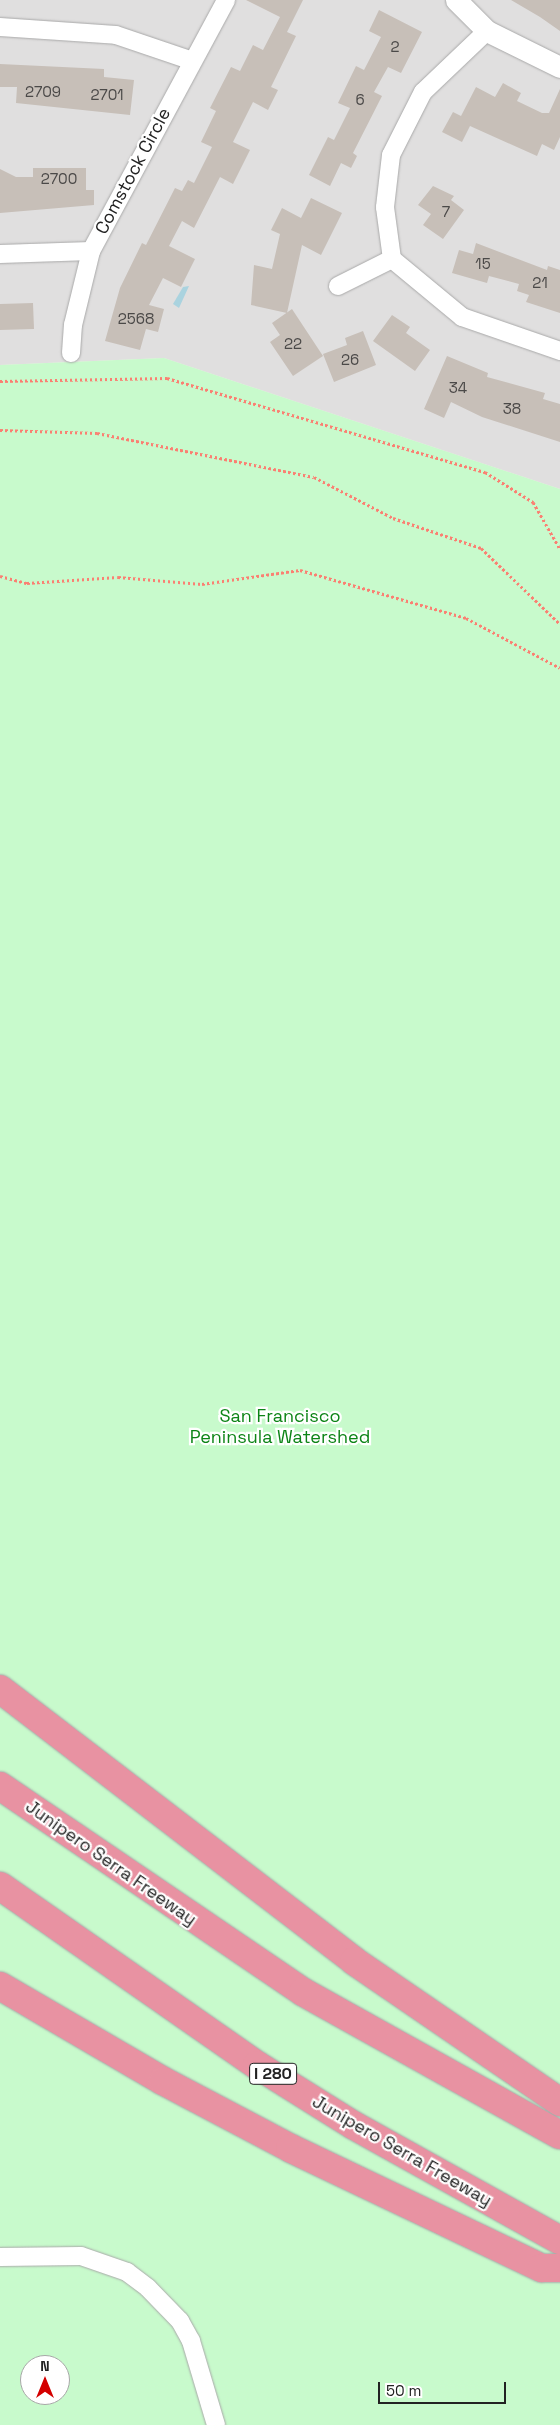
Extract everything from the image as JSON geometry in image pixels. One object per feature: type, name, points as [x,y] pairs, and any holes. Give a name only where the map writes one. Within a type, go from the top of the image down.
[{"type":"highway","points":[[0,1690],[354,1961],[560,2102]]},
{"type":"highway","name":"Junipero Serra Freeway","points":[[0,1786],[303,1992],[560,2135]]},
{"type":"highway","name":"Junipero Serra Freeway","points":[[0,1886],[257,2065],[353,2125],[560,2240]]},
{"type":"highway","points":[[0,1986],[163,2081],[290,2148],[542,2268],[560,2268]]},
{"type":"street","name":"Comstock Circle","points":[[71,353],[73,325],[91,251],[226,0]]},
{"type":"street","points":[[456,0],[487,32],[560,67]]},
{"type":"street","points":[[0,27],[116,35],[193,60]]},
{"type":"street","points":[[487,32],[423,92],[392,155],[384,207],[392,259],[462,317],[560,351]]},
{"type":"street","points":[[0,254],[91,251]]},
{"type":"street","points":[[338,286],[392,259]]},
{"type":"street","points":[[0,2257],[81,2256],[127,2272],[148,2288],[180,2321],[191,2341],[216,2425]]},
{"type":"path","points":[[0,382],[167,378],[485,472],[533,502],[560,549]]},
{"type":"path","points":[[0,430],[97,433],[314,477],[393,518],[481,548],[560,624]]},
{"type":"path","points":[[0,576],[27,583],[118,577],[202,584],[300,570],[466,618],[560,668]]},
{"type":"shaded area","points":[[0,0],[560,0],[560,489],[164,358],[0,365]]},
{"type":"green space","name":"San Francisco Peninsula Watershed","points":[[164,358],[560,489],[560,2425],[0,2425],[0,365]]},
{"type":"water","points":[[189,286],[179,308],[173,304],[183,287]]},
{"type":"building","points":[[246,0],[303,0],[287,32],[296,36],[271,87],[278,90],[268,110],[253,102],[233,142],[250,150],[233,184],[220,177],[194,228],[182,221],[169,246],[195,259],[181,287],[163,278],[149,305],[164,309],[158,332],[146,329],[140,350],[105,341],[120,288],[142,243],[146,245],[175,188],[182,191],[188,180],[194,183],[212,147],[201,142],[216,111],[210,108],[231,67],[240,71],[253,45],[263,50],[280,17]]},
{"type":"building","points":[[511,0],[560,0],[560,31],[540,17]]},
{"type":"building","points":[[379,10],[422,32],[401,73],[388,67],[374,92],[382,96],[353,153],[357,156],[351,168],[341,163],[330,186],[309,175],[328,137],[334,140],[350,108],[338,103],[356,66],[364,70],[381,37],[369,31]]},
{"type":"building","points":[[0,64],[104,69],[104,77],[134,80],[130,115],[16,103],[17,87],[0,87]]},
{"type":"building","points":[[503,83],[521,93],[517,101],[542,113],[549,113],[560,89],[560,137],[554,150],[542,144],[537,156],[470,126],[462,142],[442,132],[453,112],[461,116],[476,87],[495,97]]},
{"type":"building","points":[[33,168],[86,168],[86,190],[94,190],[94,205],[0,213],[0,169],[16,177],[33,177]]},
{"type":"building","points":[[433,186],[454,196],[451,200],[464,210],[443,239],[423,225],[431,214],[418,205]]},
{"type":"building","points":[[311,198],[342,213],[321,255],[302,245],[287,313],[251,305],[254,265],[272,269],[280,234],[271,230],[282,208],[301,218]]},
{"type":"building","points":[[476,243],[547,270],[548,266],[560,270],[560,313],[526,302],[529,295],[517,291],[519,284],[489,276],[487,283],[452,273],[459,250],[473,254]]},
{"type":"building","points":[[33,303],[34,329],[0,330],[0,304]]},
{"type":"building","points":[[292,309],[323,356],[293,376],[270,342],[280,335],[272,323]]},
{"type":"building","points":[[392,315],[410,327],[406,333],[430,350],[415,371],[373,341]]},
{"type":"building","points":[[363,331],[376,365],[334,382],[323,354],[347,345],[345,338]]},
{"type":"building","points":[[447,356],[488,373],[487,377],[545,393],[543,399],[560,404],[560,442],[482,417],[451,402],[444,418],[424,409]]}]
